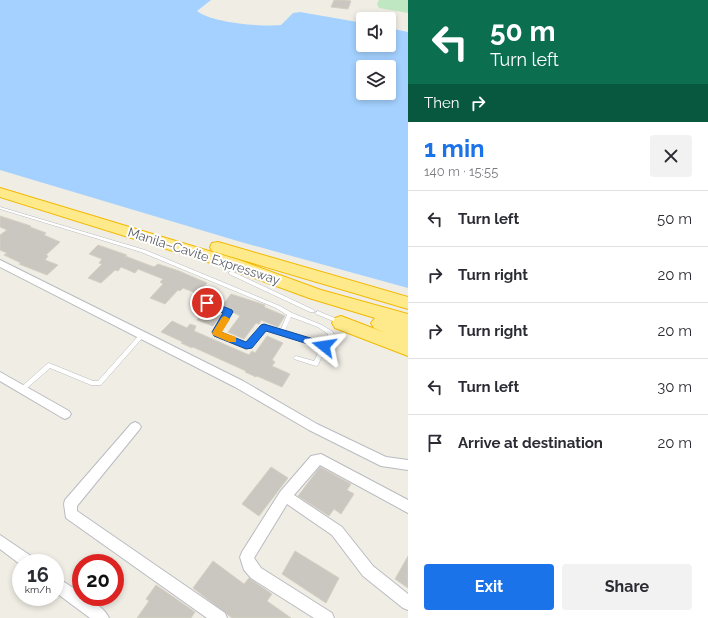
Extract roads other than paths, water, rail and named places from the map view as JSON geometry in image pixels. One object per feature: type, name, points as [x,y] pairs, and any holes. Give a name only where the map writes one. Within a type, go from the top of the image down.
[{"type":"highway","name":"Manila–Cavite Expressway","points":[[0,178],[361,291],[408,302]]},
{"type":"highway","name":"Manila–Cavite Expressway","points":[[0,192],[172,244],[313,302],[408,321]]},
{"type":"highway","points":[[172,244],[231,273]]},
{"type":"highway","points":[[313,302],[408,335]]},
{"type":"highway","points":[[341,323],[408,349]]},
{"type":"street","points":[[0,263],[239,384],[313,427],[385,462],[408,466]]},
{"type":"street","points":[[0,376],[65,414]]},
{"type":"street","points":[[135,427],[70,504],[71,514],[220,618]]},
{"type":"street","points":[[327,618],[256,573],[249,565],[247,557],[285,496],[315,460],[321,459],[408,507]]},
{"type":"street","points":[[285,496],[337,531],[368,571],[408,603]]},
{"type":"street","points":[[0,541],[17,554]]},
{"type":"street","points":[[64,590],[102,618]]},
{"type":"lane","points":[[0,208],[143,252],[278,307],[290,314],[328,330],[331,336],[327,344],[324,346],[316,364],[296,358]]},
{"type":"lane","points":[[231,273],[313,302]]},
{"type":"lane","points":[[207,303],[228,312],[217,334],[247,346],[264,327],[324,346]]},
{"type":"lane","points":[[318,313],[341,323]]},
{"type":"lane","points":[[281,333],[290,314]]},
{"type":"lane","points":[[22,388],[49,365],[93,384],[100,383],[142,335]]},
{"type":"water","points":[[0,0],[211,0],[197,11],[214,19],[262,25],[281,25],[293,13],[300,12],[356,22],[356,52],[396,52],[396,29],[408,32],[408,288],[241,242],[0,170]]}]
